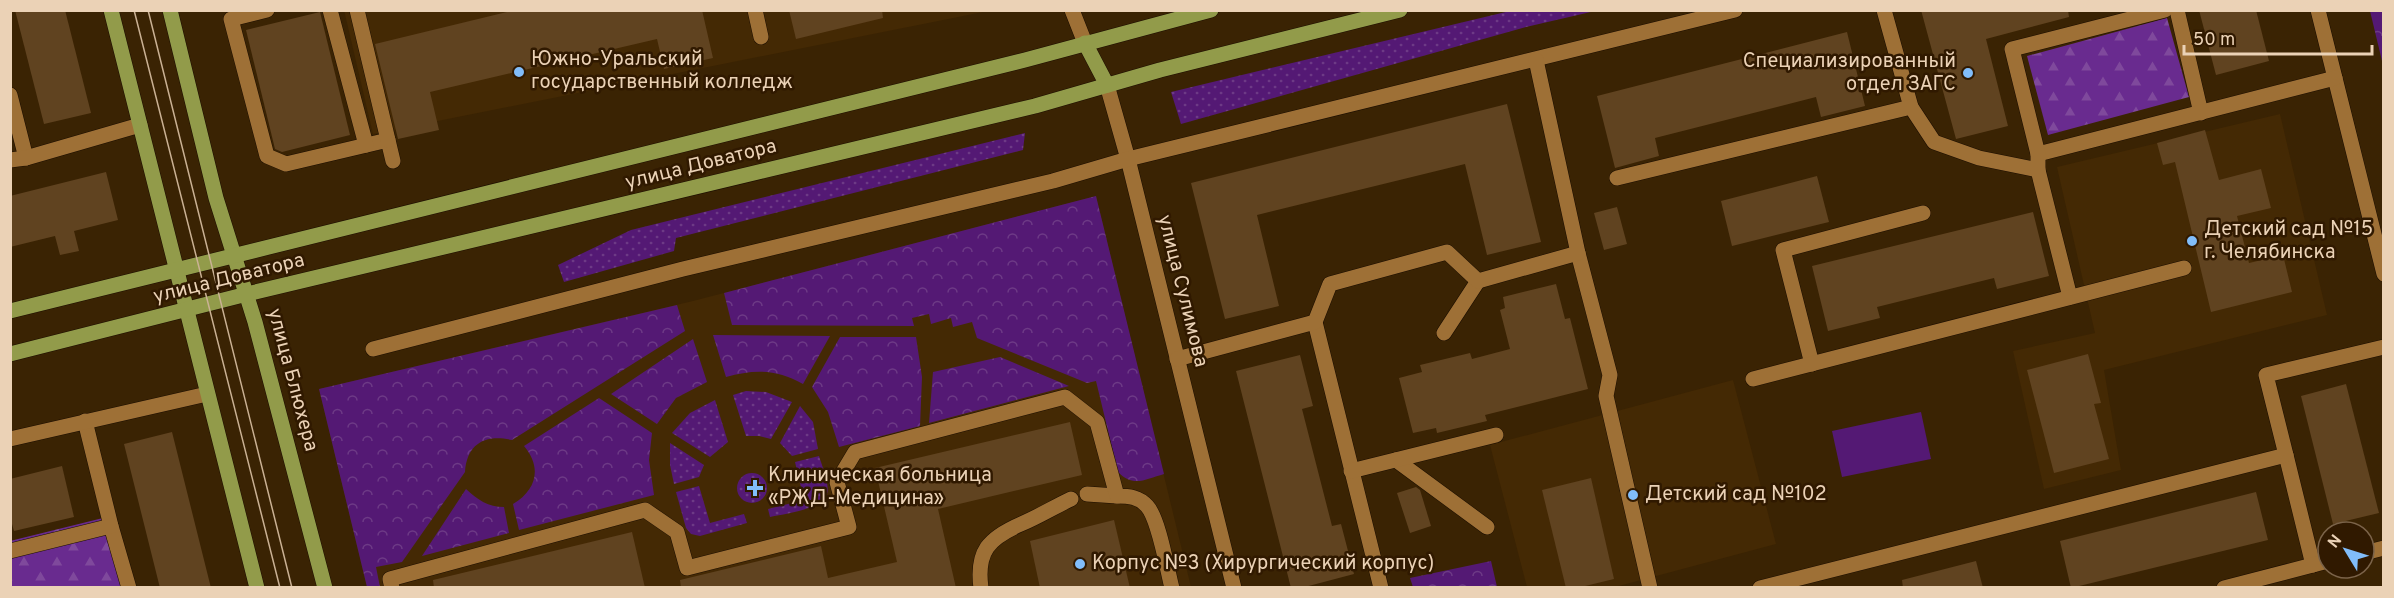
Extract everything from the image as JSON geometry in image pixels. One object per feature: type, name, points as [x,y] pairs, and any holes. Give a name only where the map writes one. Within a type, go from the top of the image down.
[{"type":"main road","points":[[111,10],[257,588]]},
{"type":"main road","name":"улица Блюхера","points":[[170,10],[216,198],[248,294],[325,588]]},
{"type":"main road","name":"улица Доватора","points":[[10,311],[1025,60],[1211,10]]},
{"type":"main road","name":"улица Доватора","points":[[10,354],[248,294],[1035,106],[1160,70],[1400,10]]},
{"type":"main road","name":"улица Сулимова","points":[[1085,43],[1107,86]]},
{"type":"street","points":[[267,10],[231,19],[267,156],[286,164],[387,140]]},
{"type":"street","points":[[330,10],[366,145]]},
{"type":"street","points":[[357,10],[393,161]]},
{"type":"street","points":[[755,10],[761,37]]},
{"type":"street","name":"улица Сулимова","points":[[1072,10],[1085,43]]},
{"type":"street","points":[[373,349],[683,269],[1053,181],[1128,159],[1735,10]]},
{"type":"street","points":[[1884,10],[1911,107],[1934,142],[1979,158],[2038,162],[2201,113],[2335,78]]},
{"type":"street","points":[[2070,297],[2012,49],[2164,10]]},
{"type":"street","points":[[2177,10],[2201,113]]},
{"type":"street","points":[[2318,10],[2384,274]]},
{"type":"street","points":[[1536,60],[1578,253],[1610,375],[1606,396],[1650,588]]},
{"type":"street","name":"улица Сулимова","points":[[1107,86],[1128,159],[1234,588]]},
{"type":"street","points":[[10,94],[26,158]]},
{"type":"street","points":[[1617,178],[1911,107]]},
{"type":"street","points":[[10,160],[26,158],[140,125]]},
{"type":"street","points":[[1812,364],[1783,250],[1923,213]]},
{"type":"street","points":[[1381,588],[1315,322],[1330,284],[1447,252],[1478,280]]},
{"type":"street","points":[[1444,333],[1478,280],[1578,253]]},
{"type":"street","points":[[1753,379],[2184,268]]},
{"type":"street","points":[[1176,359],[1315,322]]},
{"type":"street","points":[[2316,548],[2286,455],[2266,375],[2384,347]]},
{"type":"street","points":[[10,439],[207,394]]},
{"type":"street","points":[[392,588],[390,579],[645,510],[677,532],[687,568],[849,527],[837,482],[855,452],[1065,397],[1097,422],[1117,496]]},
{"type":"street","points":[[85,421],[129,588]]},
{"type":"street","points":[[1351,471],[1496,435]]},
{"type":"street","points":[[1760,588],[2286,455]]},
{"type":"street","points":[[1396,460],[1487,526]]},
{"type":"street","points":[[1087,494],[1132,496],[1147,506],[1154,520],[1172,588]]},
{"type":"street","points":[[981,588],[979,571],[984,551],[993,539],[1005,530],[1071,499]]},
{"type":"street","points":[[10,551],[111,526]]},
{"type":"street","points":[[2224,588],[2316,564]]},
{"type":"shaded area","name":"Южно-Уральский государственный колледж","points":[[344,10],[988,11],[373,134]]},
{"type":"shaded area","name":"Детский сад №15 г. Челябинска","points":[[2280,114],[2327,315],[2104,370],[2121,470],[2044,489],[2013,351],[2095,333],[2057,167]]},
{"type":"shaded area","name":"Клиническая больница «РЖД-Медицина»","points":[[1096,196],[1191,587],[367,587],[319,389],[693,301]]},
{"type":"shaded area","name":"Детский сад №102","points":[[1733,380],[1776,544],[1615,587],[1527,587],[1490,445]]},
{"type":"green space","points":[[1510,11],[1595,11],[1526,27],[1181,124],[1171,92]]},
{"type":"green space","points":[[2370,11],[2383,11],[2383,65]]},
{"type":"green space","points":[[2167,18],[2189,97],[2048,135],[2027,56]]},
{"type":"green space","points":[[1025,133],[1023,150],[676,238],[674,251],[564,282],[558,265],[631,230]]},
{"type":"green space","points":[[1096,196],[1164,474],[1134,481],[1118,472],[1096,381],[1087,383],[977,338],[972,322],[953,327],[951,318],[931,324],[929,314],[912,318],[914,326],[732,325],[724,293]]},
{"type":"green space","points":[[677,305],[685,331],[512,440],[494,438],[479,443],[470,454],[465,472],[402,562],[376,567],[380,587],[367,587],[319,389]]},
{"type":"green space","points":[[713,335],[830,336],[803,384],[784,375],[765,372],[726,377]]},
{"type":"green space","points":[[840,337],[916,337],[922,377],[920,426],[839,447],[828,412],[812,387]]},
{"type":"green space","points":[[693,339],[707,382],[676,398],[657,424],[611,394]]},
{"type":"green space","points":[[1000,357],[1069,386],[929,423],[933,372]]},
{"type":"green space","points":[[746,391],[766,392],[792,402],[771,439],[746,436],[733,395]]},
{"type":"green space","points":[[599,398],[652,433],[649,460],[654,495],[519,530],[513,504],[532,485],[535,470],[530,454],[524,446]]},
{"type":"green space","points":[[715,400],[728,442],[710,457],[672,433],[690,413]]},
{"type":"green space","points":[[800,406],[813,422],[818,449],[792,456],[780,443]]},
{"type":"green space","points":[[1921,412],[1931,459],[1842,477],[1832,431]]},
{"type":"green space","points":[[670,443],[704,465],[699,477],[674,484],[670,465]]},
{"type":"green space","points":[[819,456],[827,485],[827,494],[824,499],[819,504],[802,510],[770,517],[768,509],[804,500],[795,462]]},
{"type":"green space","points":[[752,473],[763,477],[767,488],[763,499],[752,503],[741,499],[737,488],[741,477]]},
{"type":"green space","points":[[699,486],[710,523],[744,514],[747,523],[700,536],[691,534],[686,528],[676,492]]},
{"type":"green space","points":[[466,489],[484,502],[504,507],[509,533],[422,556]]},
{"type":"green space","points":[[103,518],[121,587],[11,587],[10,541]]},
{"type":"green space","points":[[1491,561],[1497,587],[1413,587],[1410,578]]},
{"type":"building","points":[[15,10],[65,10],[91,113],[44,124]]},
{"type":"building","points":[[515,10],[702,10],[713,58],[664,69],[657,39],[430,92],[439,130],[398,139],[375,44]]},
{"type":"building","points":[[789,10],[882,10],[883,18],[796,39]]},
{"type":"building","points":[[1921,10],[2068,10],[2069,17],[1986,39],[2008,126],[1956,139]]},
{"type":"building","points":[[2199,10],[2256,10],[2269,61],[2216,75]]},
{"type":"building","points":[[320,12],[350,135],[282,152],[275,149],[246,30]]},
{"type":"building","points":[[1847,32],[1865,106],[1821,117],[1816,97],[1655,138],[1659,156],[1615,168],[1597,96]]},
{"type":"building","points":[[1507,104],[1541,242],[1487,255],[1465,164],[1257,215],[1279,306],[1225,319],[1191,183]]},
{"type":"building","points":[[2205,130],[2219,180],[2261,169],[2271,208],[2237,216],[2249,263],[2283,255],[2292,292],[2211,312],[2175,162],[2163,165],[2157,143]]},
{"type":"building","points":[[106,172],[118,220],[74,231],[79,251],[60,255],[55,236],[10,247],[10,196]]},
{"type":"building","points":[[1817,176],[1829,222],[1732,246],[1721,201]]},
{"type":"building","points":[[1617,207],[1627,244],[1604,250],[1594,213]]},
{"type":"building","points":[[2033,212],[2049,276],[1997,289],[1994,278],[1877,307],[1880,318],[1828,331],[1812,266]]},
{"type":"building","points":[[1556,284],[1565,319],[1570,318],[1588,389],[1485,415],[1487,421],[1437,433],[1436,428],[1413,433],[1399,378],[1422,372],[1420,365],[1470,353],[1472,359],[1510,349],[1500,310],[1505,308],[1503,297]]},
{"type":"building","points":[[2088,354],[2101,403],[2094,404],[2109,459],[2054,473],[2027,370]]},
{"type":"building","points":[[1300,355],[1313,406],[1302,409],[1332,526],[1341,524],[1354,574],[1301,588],[1291,588],[1236,371]]},
{"type":"building","points":[[2346,384],[2379,513],[2350,520],[2332,520],[2301,396]]},
{"type":"building","points":[[1070,422],[1082,475],[938,509],[956,588],[681,588],[680,580],[821,546],[828,578],[897,562],[875,468]]},
{"type":"building","points":[[172,432],[211,588],[160,588],[124,444]]},
{"type":"building","points":[[62,466],[74,517],[14,531],[10,517],[10,479]]},
{"type":"building","points":[[1591,478],[1614,579],[1577,588],[1566,588],[1542,490]]},
{"type":"building","points":[[1416,487],[1420,490],[1431,526],[1410,533],[1397,493]]},
{"type":"building","points":[[2256,492],[2268,540],[2071,588],[2060,541]]},
{"type":"building","name":"Корпус №3 (Хирургический корпус)","points":[[1114,520],[1130,588],[1040,588],[1030,541]]},
{"type":"building","points":[[632,532],[645,588],[434,588],[433,580]]},
{"type":"building","points":[[1976,561],[1983,588],[1903,588],[1902,580]]},
{"type":"tram line","points":[[134,10],[280,588]]},
{"type":"tram line","points":[[148,10],[292,588]]},
{"type":"place","name":"Южно-Уральский государственный колледж","points":[[519,72]]},
{"type":"place","name":"Специализированный отдел ЗАГС","points":[[1968,73]]},
{"type":"place","name":"Детский сад №15 г. Челябинска","points":[[2192,241]]},
{"type":"place","name":"Клиническая больница «РЖД-Медицина»","points":[[755,488]]},
{"type":"place","name":"Детский сад №102","points":[[1633,495]]},
{"type":"place","name":"Корпус №3 (Хирургический корпус)","points":[[1080,564]]}]
